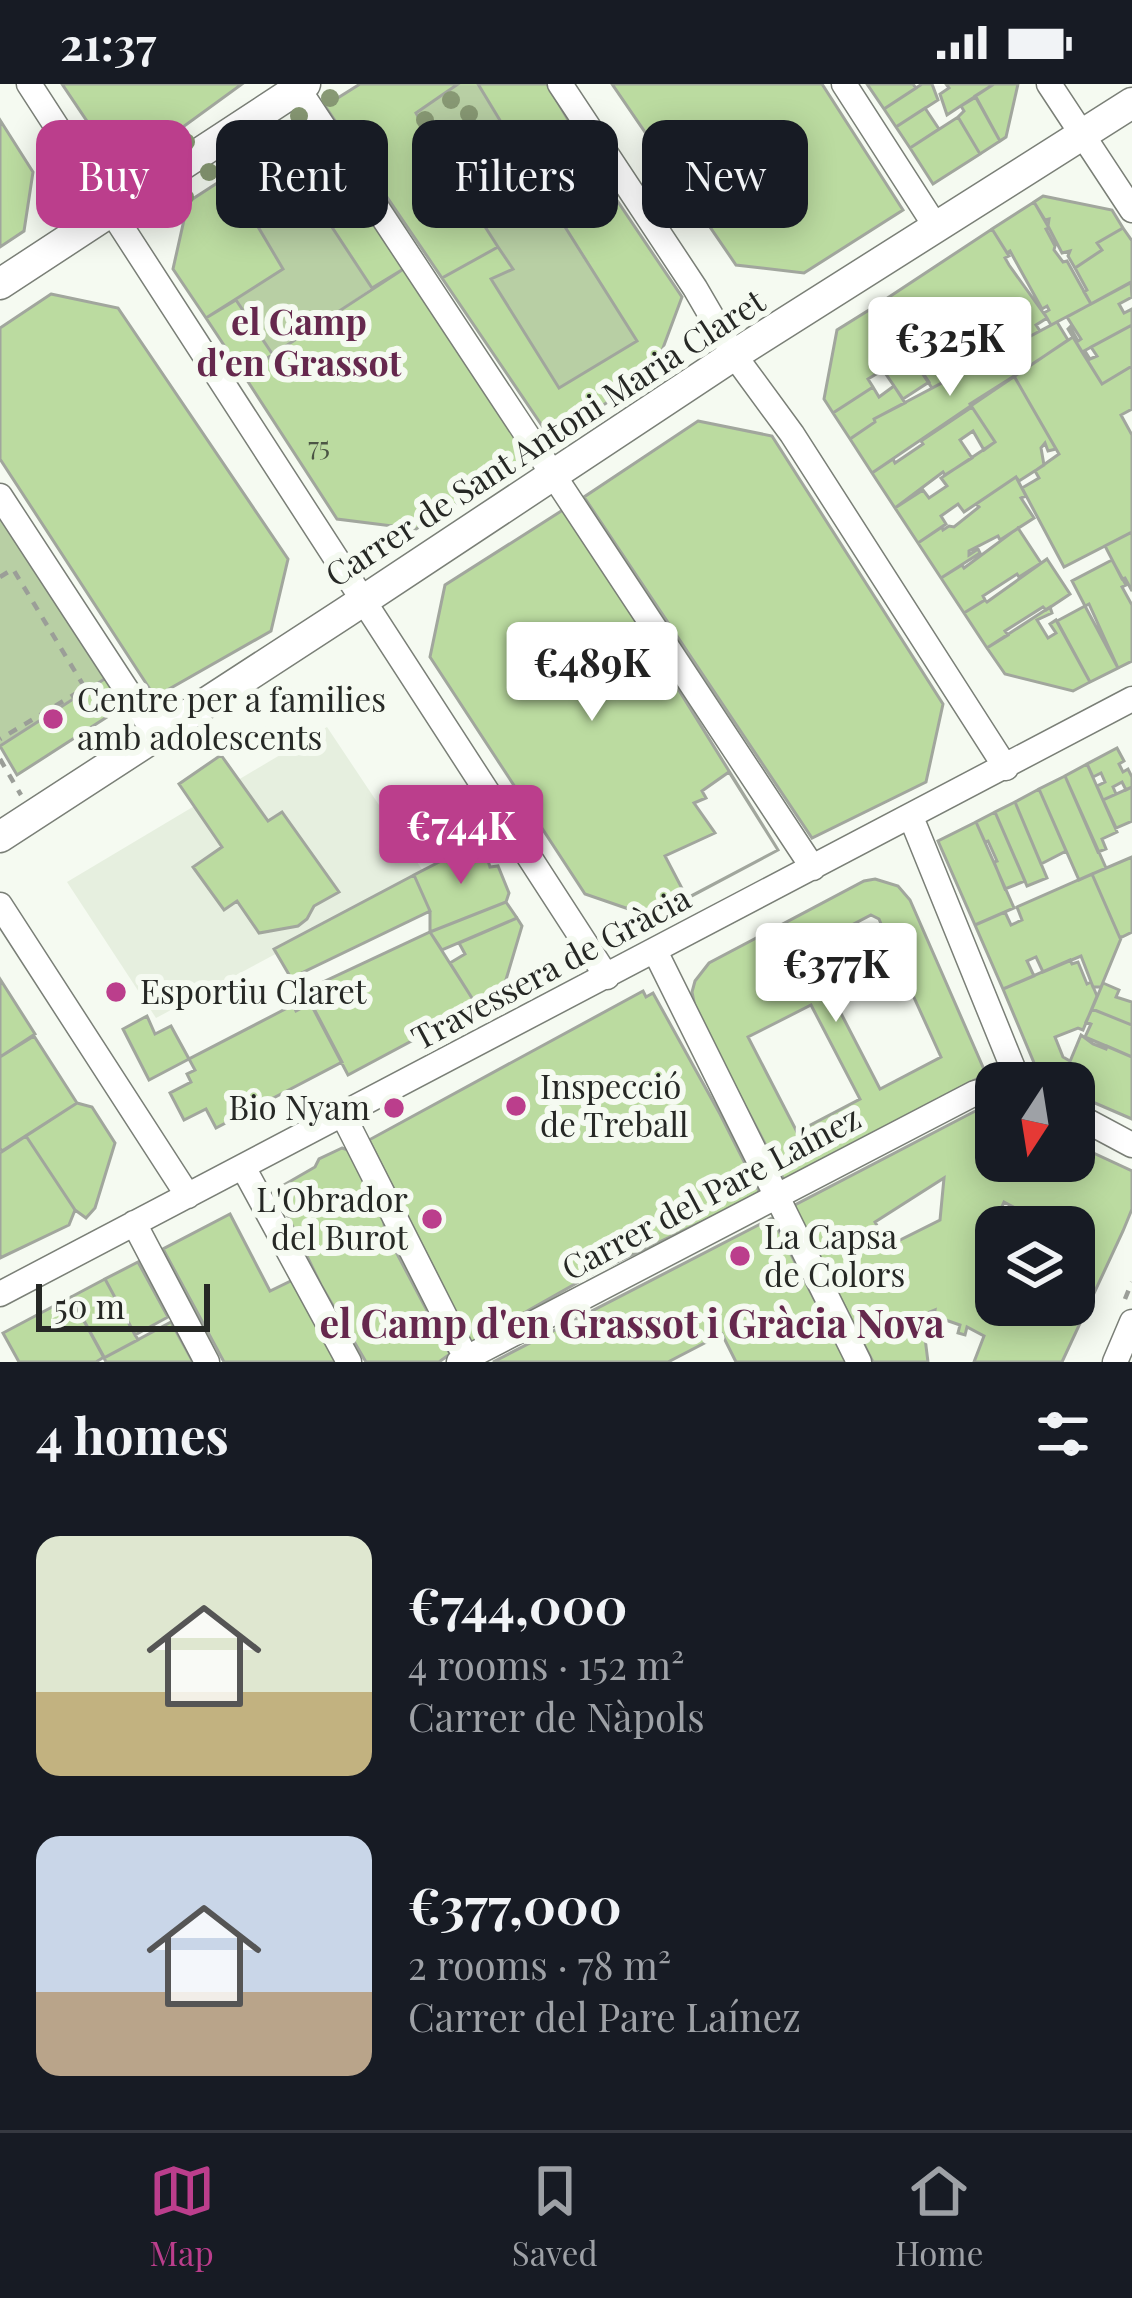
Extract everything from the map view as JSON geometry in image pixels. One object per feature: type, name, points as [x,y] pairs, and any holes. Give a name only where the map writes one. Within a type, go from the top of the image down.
[{"type":"main road","points":[[192,158],[300,85]]},
{"type":"main road","name":"Carrer de Sant Antoni Maria Claret","points":[[0,837],[734,355],[1132,103]]},
{"type":"main road","points":[[0,284],[86,228]]},
{"type":"street","points":[[29,84],[52,120]]},
{"type":"street","points":[[560,84],[1006,767]]},
{"type":"street","points":[[844,84],[936,226]]},
{"type":"street","points":[[1049,84],[1132,210]]},
{"type":"street","points":[[300,85],[813,868]]},
{"type":"street","points":[[121,228],[607,976]]},
{"type":"street","points":[[0,496],[156,735]]},
{"type":"street","name":"Travessera de Gràcia","points":[[0,1294],[1132,700]]},
{"type":"street","points":[[911,817],[1002,1062]]},
{"type":"street","points":[[0,905],[188,1196]]},
{"type":"street","points":[[656,951],[859,1362]]},
{"type":"street","name":"Carrer del Pare Laínez","points":[[464,1361],[975,1093]]},
{"type":"street","points":[[343,1115],[464,1361]]},
{"type":"street","points":[[1095,1125],[1132,1144]]},
{"type":"street","points":[[242,1167],[349,1362]]},
{"type":"street","points":[[134,1223],[207,1362]]},
{"type":"street","points":[[1115,1362],[1132,1322]]},
{"type":"path","points":[[0,578],[13,569],[85,688],[0,740]]},
{"type":"path","points":[[80,681],[89,674]]},
{"type":"path","points":[[0,759],[21,795]]},
{"type":"shaded area","points":[[327,727],[425,874],[156,1018],[67,882]]},
{"type":"green space","points":[[458,84],[478,84],[500,120],[420,120],[416,113]]},
{"type":"green space","points":[[258,228],[332,228],[372,288],[273,355],[236,300],[282,269]]},
{"type":"green space","points":[[486,228],[567,228],[637,341],[559,388],[491,279],[512,268]]},
{"type":"green space","points":[[0,514],[106,677],[0,745]]},
{"type":"building","points":[[62,84],[242,84],[192,120],[86,120]]},
{"type":"building","points":[[360,84],[458,84],[416,113],[420,120],[412,120],[412,228],[486,228],[498,247],[442,278],[388,199],[388,120],[335,120],[325,106]]},
{"type":"building","points":[[478,84],[547,84],[568,120],[500,120]]},
{"type":"building","points":[[612,84],[822,84],[903,210],[804,273],[736,265],[711,228],[808,228],[808,120],[642,120],[642,128]]},
{"type":"building","points":[[867,84],[913,84],[916,88],[884,109]]},
{"type":"building","points":[[922,84],[932,84],[938,100],[896,127],[884,109]]},
{"type":"building","points":[[946,84],[994,84],[947,115],[940,94],[949,88]]},
{"type":"building","points":[[994,84],[1018,84],[1006,137],[1000,141],[975,96]]},
{"type":"building","points":[[976,97],[1000,141],[980,154],[958,117],[964,111],[961,106]]},
{"type":"building","points":[[925,108],[939,129],[910,148],[896,127]]},
{"type":"building","points":[[958,117],[980,154],[933,184],[910,148]]},
{"type":"building","points":[[0,120],[33,172],[24,231],[0,247]]},
{"type":"building","points":[[216,184],[216,228],[259,228],[283,269],[206,318],[173,269],[182,228],[192,228],[192,199]]},
{"type":"building","points":[[1043,196],[1112,210],[1123,228],[1097,243],[1102,250],[1075,268],[1070,251],[1062,253],[1049,219],[1045,220],[1034,202]]},
{"type":"building","points":[[618,202],[682,297],[654,372],[551,439],[442,278],[498,247],[513,269],[491,279],[559,388],[637,341],[566,228],[618,228]]},
{"type":"building","points":[[1034,202],[1049,228],[1054,250],[1067,261],[1091,304],[1051,325],[1044,313],[1047,306],[1042,309],[1010,251],[992,229]]},
{"type":"building","points":[[333,228],[379,228],[405,268],[372,288]]},
{"type":"building","points":[[1123,228],[1132,241],[1132,282],[1091,304],[1075,268],[1102,250],[1097,243]]},
{"type":"building","points":[[992,229],[1009,256],[1005,258],[1009,265],[1047,318],[1036,325],[1040,331],[932,388],[877,305]]},
{"type":"building","points":[[405,268],[531,457],[416,529],[337,519],[243,374]]},
{"type":"building","points":[[1131,282],[1132,297],[1119,304],[1124,313],[1132,309],[1132,325],[1082,352],[1068,329],[1081,339],[1067,317]]},
{"type":"building","points":[[51,294],[118,308],[288,559],[271,631],[155,697],[0,459],[0,328]]},
{"type":"building","points":[[236,300],[273,355],[243,374],[206,318]]},
{"type":"building","points":[[877,305],[929,382],[903,399],[883,370],[868,379],[873,387],[833,413],[824,399],[837,330]]},
{"type":"building","points":[[1057,322],[1068,340],[872,473],[850,439],[874,419]]},
{"type":"building","points":[[1132,325],[1132,366],[1102,384],[1082,352],[1090,359],[1097,356],[1091,347]]},
{"type":"building","points":[[1073,337],[1102,384],[1132,366],[1132,409],[1121,415],[1132,435],[1132,532],[1064,567],[1022,488],[1039,478],[1035,471],[1059,454],[1014,376]]},
{"type":"building","points":[[1014,376],[1056,449],[1048,451],[1045,443],[1041,448],[1044,465],[1019,481],[1016,477],[964,512],[958,504],[941,516],[946,524],[918,543],[895,508],[923,490],[929,498],[947,486],[941,478],[995,442],[970,404]]},
{"type":"building","points":[[894,386],[905,403],[850,439],[833,413],[873,387],[879,397]]},
{"type":"building","points":[[972,407],[995,442],[984,450],[973,431],[960,440],[972,458],[943,472],[895,508],[872,473],[893,459],[895,463]]},
{"type":"building","points":[[698,421],[772,436],[943,704],[926,782],[812,838],[584,497]]},
{"type":"building","points":[[1016,477],[1026,496],[1021,498],[1034,518],[1000,540],[998,536],[969,551],[969,555],[978,549],[980,553],[941,578],[918,543],[942,527],[954,527],[979,507],[976,504]]},
{"type":"building","points":[[566,508],[778,850],[652,917],[585,894],[430,657],[445,585]]},
{"type":"building","points":[[1018,528],[1041,563],[983,596],[985,600],[964,613],[941,578],[964,568]]},
{"type":"building","points":[[1132,532],[1132,591],[1105,546]]},
{"type":"building","points":[[1047,559],[1070,594],[1005,631],[1008,635],[987,648],[964,613]]},
{"type":"building","points":[[1112,560],[1132,605],[1132,661],[1118,668],[1089,604],[1085,606],[1072,581]]},
{"type":"building","points":[[1085,606],[1118,668],[1090,682],[1057,621]]},
{"type":"building","points":[[1050,607],[1052,613],[1037,620],[1048,638],[1056,633],[1050,624],[1056,620],[1090,682],[1073,691],[1005,674],[987,648]]},
{"type":"building","points":[[106,678],[124,706],[17,775],[0,746]]},
{"type":"building","points":[[1117,748],[1124,761],[1119,764],[1123,772],[1128,769],[1132,787],[1126,790],[1122,782],[1113,787],[1116,794],[1103,800],[1097,786],[1105,782],[1101,773],[1093,777],[1087,764]]},
{"type":"building","points":[[221,755],[268,821],[282,812],[339,892],[314,906],[298,926],[259,933],[237,901],[224,910],[193,867],[222,847],[179,784]]},
{"type":"building","points":[[1087,764],[1117,832],[1102,839],[1106,849],[1098,852],[1065,776]]},
{"type":"building","points":[[729,772],[778,850],[687,898],[665,856],[715,833],[694,803],[706,798],[702,791]]},
{"type":"building","points":[[1065,776],[1106,868],[1079,880],[1039,789]]},
{"type":"building","points":[[1132,787],[1132,821],[1116,828],[1103,800]]},
{"type":"building","points":[[1039,789],[1066,851],[1041,864],[1015,802]]},
{"type":"building","points":[[1015,802],[1047,878],[1027,886],[995,812]]},
{"type":"building","points":[[995,812],[1025,881],[1005,889],[997,861],[976,822]]},
{"type":"building","points":[[976,822],[1014,908],[975,925],[938,841]]},
{"type":"building","points":[[472,845],[484,848],[490,867],[498,866],[509,893],[506,902],[430,932],[430,911],[414,875]]},
{"type":"building","points":[[1132,857],[1132,932],[1120,938],[1092,874]]},
{"type":"building","points":[[1092,874],[1122,936],[1101,987],[1093,987],[1081,956],[1043,972],[1036,957],[1027,961],[1034,976],[1003,989],[975,925],[1005,912],[1011,925],[1022,920],[1017,907]]},
{"type":"building","points":[[414,875],[430,911],[291,978],[274,949]]},
{"type":"building","points":[[864,881],[898,886],[910,900],[981,1062],[975,1062],[975,1080],[784,1180],[696,1012],[692,992],[709,963]],"holes":[[[871,915],[879,919],[887,938],[771,998],[758,974]],[[897,960],[941,1057],[880,1089],[831,994]],[[811,1005],[860,1099],[797,1132],[748,1037]]]},
{"type":"building","points":[[506,902],[517,918],[442,950],[430,932]]},
{"type":"building","points":[[517,918],[522,926],[502,993],[477,1006],[450,963],[465,954],[459,943]]},
{"type":"building","points":[[430,932],[477,1006],[348,1075],[304,991]]},
{"type":"building","points":[[1070,960],[1078,962],[1097,996],[1083,1030],[1055,1037],[1069,1062],[1034,1062],[1003,989]]},
{"type":"building","points":[[0,979],[35,1034],[0,1057]]},
{"type":"building","points":[[1103,983],[1119,990],[1116,997],[1132,1002],[1132,1025],[1092,1009]]},
{"type":"building","points":[[643,991],[646,997],[653,993],[759,1191],[598,1271],[471,1343],[369,1140]]},
{"type":"building","points":[[311,1003],[342,1062],[216,1128],[206,1109],[184,1120],[170,1093],[191,1082],[187,1074],[195,1070],[189,1059],[293,1005],[296,1011]]},
{"type":"building","points":[[1092,1009],[1132,1025],[1132,1057],[1085,1037]]},
{"type":"building","points":[[147,1016],[155,1034],[171,1026],[189,1059],[149,1080],[123,1029]]},
{"type":"building","points":[[1081,1035],[1132,1057],[1132,1119],[1095,1103],[1095,1062],[1070,1062]]},
{"type":"building","points":[[34,1036],[77,1103],[2,1151],[0,1057]]},
{"type":"building","points":[[77,1103],[92,1107],[115,1143],[95,1208],[86,1218],[75,1210],[26,1136]]},
{"type":"building","points":[[975,1111],[975,1182],[1095,1182],[1095,1154],[1132,1171],[1132,1209],[1095,1291],[1095,1206],[1012,1206],[1004,1202],[1002,1206],[975,1206],[975,1326],[1079,1326],[1062,1362],[974,1362],[984,1336],[967,1327],[965,1335],[958,1333],[960,1325],[934,1316],[935,1310],[930,1312],[933,1324],[924,1330],[928,1362],[873,1362],[793,1206]],"holes":[[[944,1178],[940,1220],[888,1246],[875,1222]]]},
{"type":"building","points":[[26,1136],[75,1210],[69,1225],[0,1258],[0,1153]]},
{"type":"building","points":[[342,1148],[351,1151],[383,1216],[385,1231],[450,1354],[439,1362],[366,1362],[321,1285],[275,1190]]},
{"type":"building","points":[[230,1214],[270,1291],[297,1278],[341,1362],[224,1362],[163,1249]]},
{"type":"building","points":[[772,1218],[847,1362],[736,1362],[722,1334],[668,1362],[493,1362]]},
{"type":"building","points":[[138,1262],[168,1317],[135,1335],[105,1279]]},
{"type":"building","points":[[105,1279],[138,1340],[104,1358],[71,1297]]},
{"type":"building","points":[[71,1297],[104,1357],[96,1362],[19,1362],[3,1333]]},
{"type":"building","points":[[171,1322],[193,1362],[106,1362],[104,1358]]},
{"type":"place","name":"Centre per a families amb adolescents","points":[[53,719]]},
{"type":"place","name":"Esportiu Claret","points":[[116,992]]},
{"type":"place","name":"Inspecció de Treball","points":[[516,1106]]},
{"type":"place","name":"Bio Nyam","points":[[394,1108]]},
{"type":"place","name":"L'Obrador del Burot","points":[[432,1219]]},
{"type":"place","name":"La Capsa de Colors","points":[[740,1256]]},
{"type":"district","name":"el Camp d'en Grassot","points":[[299,342]]},
{"type":"district","name":"el Camp d'en Grassot i Gràcia Nova","points":[[632,1324]]}]
